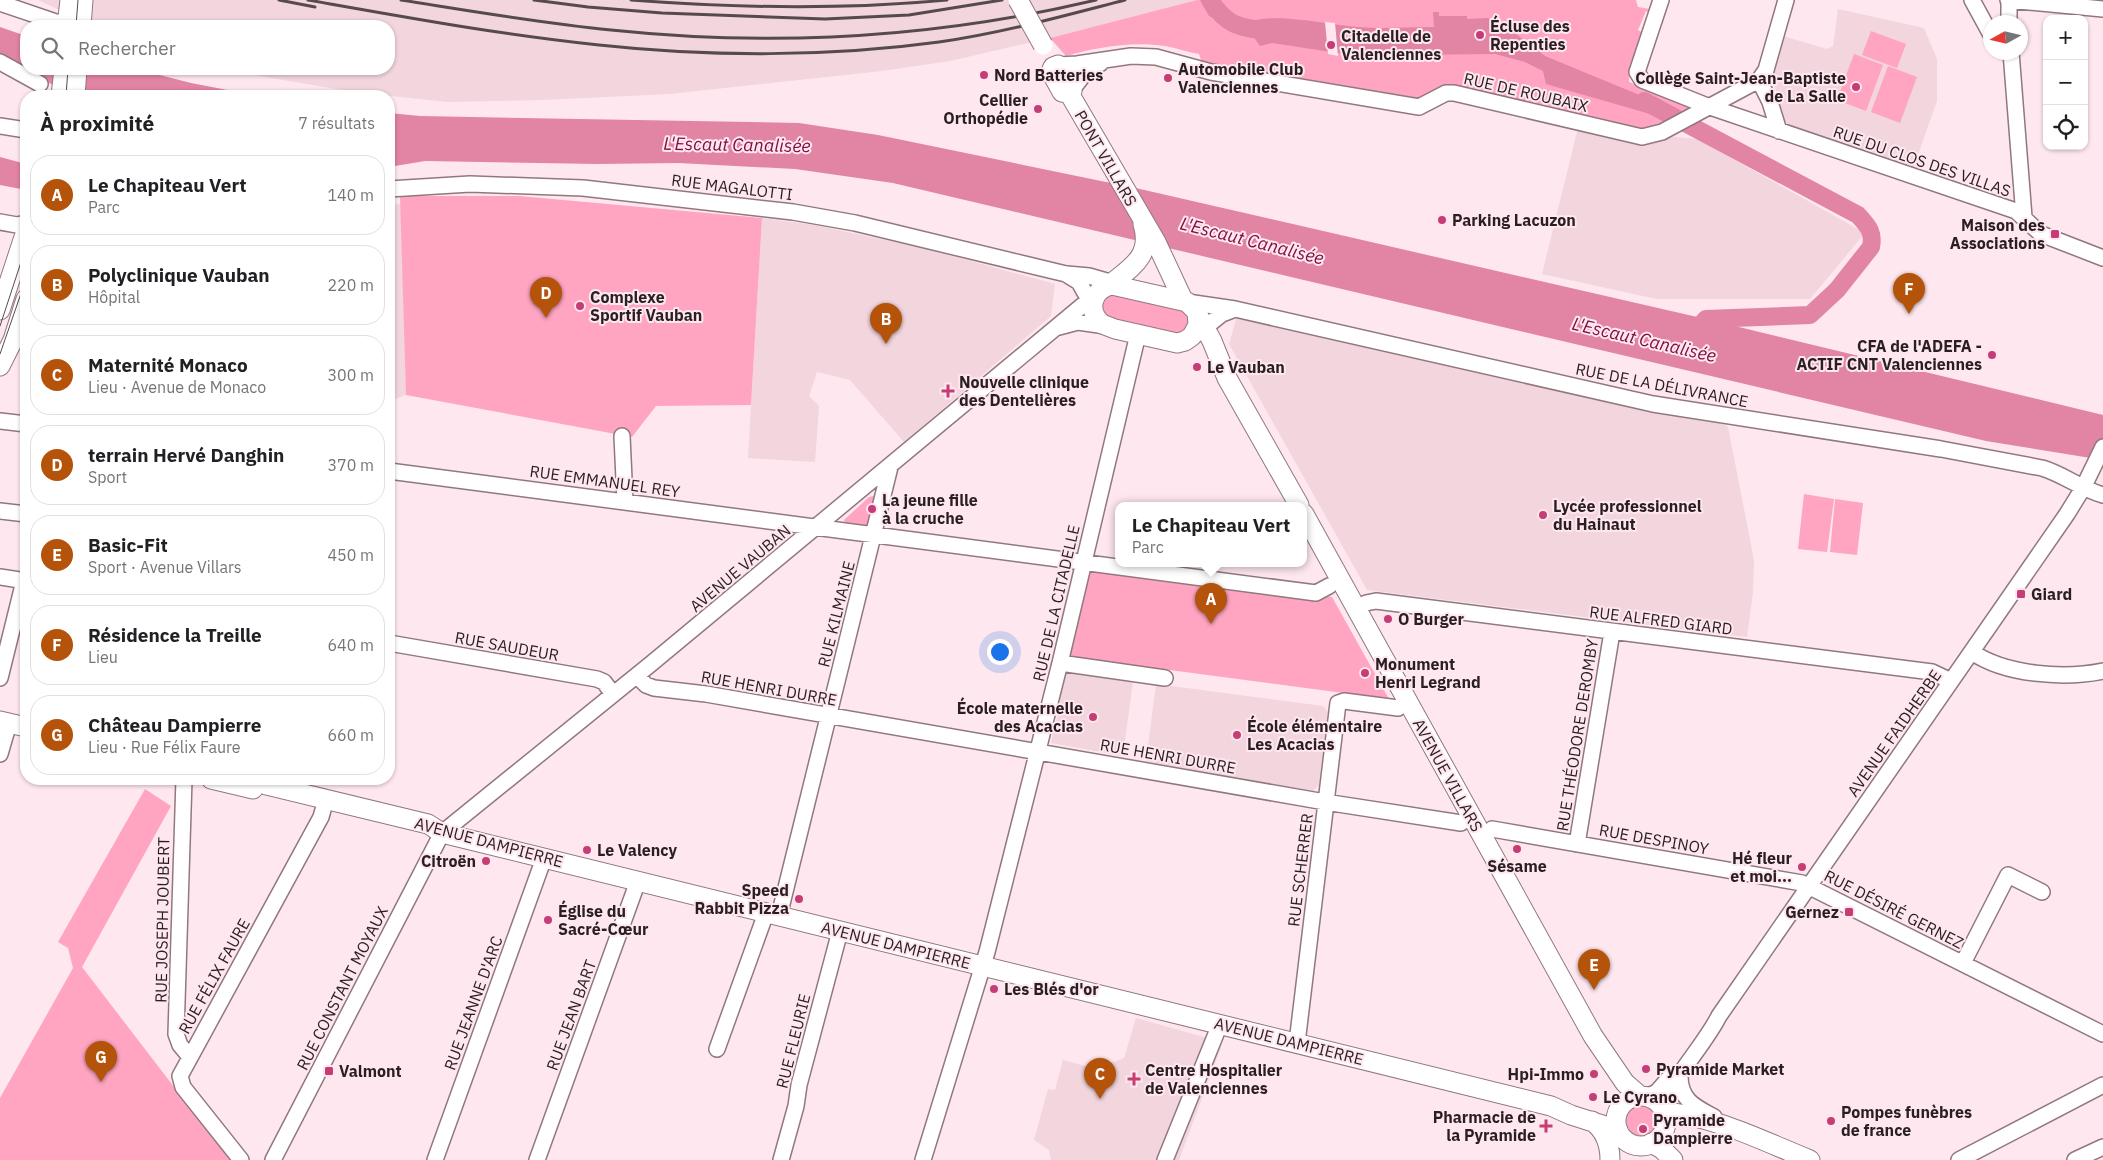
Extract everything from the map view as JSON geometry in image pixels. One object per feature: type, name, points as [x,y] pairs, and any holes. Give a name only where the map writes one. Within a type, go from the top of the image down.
[{"type":"main road","points":[[72,20],[83,0]]},
{"type":"main road","points":[[1018,0],[1043,45],[1057,65]]},
{"type":"main road","name":"PONT VILLARS","points":[[1057,65],[1051,72],[1062,92],[1070,92],[1166,262],[1190,320]]},
{"type":"main road","points":[[62,90],[63,75]]},
{"type":"main road","points":[[75,90],[77,75]]},
{"type":"main road","name":"PONT VILLARS","points":[[1104,293],[1141,257],[1146,243],[1143,223]]},
{"type":"main road","points":[[0,310],[20,249]]},
{"type":"main road","points":[[1190,320],[1138,334],[1106,326],[1097,319],[1104,293],[1190,320],[1227,378],[1297,502]]},
{"type":"main road","points":[[0,366],[20,317]]},
{"type":"main road","points":[[1190,320],[1227,378]]},
{"type":"main road","name":"AVENUE VILLARS","points":[[1307,519],[1593,1036],[1619,1093],[1628,1129]]},
{"type":"main road","points":[[8,726],[20,732]]},
{"type":"main road","points":[[240,785],[325,803]]},
{"type":"main road","points":[[263,785],[325,803]]},
{"type":"main road","name":"AVENUE DAMPIERRE","points":[[325,803],[426,832],[442,832],[1551,1106],[1591,1121],[1628,1129]]},
{"type":"main road","name":"AVENUE VILLARS","points":[[1593,1036],[1625,1083],[1643,1097]]},
{"type":"main road","points":[[1616,1160],[1628,1129],[1630,1098],[1643,1097],[1656,1102],[1663,1110],[1664,1129],[1659,1138],[1628,1129]]},
{"type":"main road","name":"AVENUE DAMPIERRE","points":[[1551,1106],[1568,1107],[1606,1115],[1628,1129]]},
{"type":"main road","points":[[1663,1110],[1736,1129],[1810,1160]]},
{"type":"main road","points":[[1591,1121],[1606,1136],[1610,1160]]},
{"type":"main road","points":[[1625,1160],[1633,1149],[1628,1129]]},
{"type":"main road","points":[[1628,1129],[1662,1149],[1673,1160]]},
{"type":"street","name":"RUE DU CLOS DES VILLAS","points":[[1661,0],[1637,72],[1642,80],[1705,110],[1779,131],[2014,210],[2041,234],[2103,258]]},
{"type":"street","points":[[1705,110],[1759,80],[1766,70],[1786,0]]},
{"type":"street","points":[[1972,0],[1983,20]]},
{"type":"street","points":[[2009,15],[2009,0],[2103,9]]},
{"type":"street","points":[[0,3],[50,20]]},
{"type":"street","name":"RUE DE ROUBAIX","points":[[1057,65],[1138,56],[1156,57],[1211,72],[1419,107],[1446,93],[1454,93],[1642,137],[1662,132],[1705,110]]},
{"type":"street","points":[[1070,92],[1087,71],[1112,59]]},
{"type":"street","points":[[2011,60],[2024,217]]},
{"type":"street","points":[[0,62],[20,73]]},
{"type":"street","points":[[24,75],[40,84]]},
{"type":"street","points":[[1759,80],[1770,102],[1779,131]]},
{"type":"street","points":[[0,126],[20,129]]},
{"type":"street","name":"RUE MAGALOTTI","points":[[395,188],[470,184],[584,188],[793,212],[855,222],[1066,274],[1089,276],[1104,293]]},
{"type":"street","points":[[0,222],[17,225],[20,228]]},
{"type":"street","points":[[0,228],[20,233]]},
{"type":"street","name":"RUE MAGALOTTI","points":[[1066,274],[1104,293]]},
{"type":"street","name":"AVENUE VAUBAN","points":[[442,832],[637,676],[1058,328],[1104,293]]},
{"type":"street","points":[[1190,320],[1222,314],[1235,309]]},
{"type":"street","name":"RUE DE LA DÉLIVRANCE","points":[[1190,320],[1235,309],[1643,402],[1941,449],[2042,468],[2052,471],[2083,488],[2103,495]]},
{"type":"street","name":"AVENUE VAUBAN","points":[[1058,328],[1078,322],[1106,326]]},
{"type":"street","name":"RUE DE LA CITADELLE","points":[[922,1160],[983,966],[1060,663],[1138,334]]},
{"type":"street","points":[[0,421],[20,423]]},
{"type":"street","points":[[622,436],[625,501]]},
{"type":"street","name":"AVENUE FAIDHERBE","points":[[1663,1110],[1667,1095],[1711,1032],[1719,1016],[2068,514],[2094,467],[2103,446]]},
{"type":"street","name":"RUE KILMAINE","points":[[717,1049],[772,914],[829,716],[890,467]]},
{"type":"street","name":"RUE EMMANUEL REY","points":[[395,472],[1115,565]]},
{"type":"street","points":[[0,512],[20,514]]},
{"type":"street","name":"RUE EMMANUEL REY","points":[[1128,567],[1316,593],[1329,586]]},
{"type":"street","points":[[0,577],[20,580]]},
{"type":"street","points":[[0,678],[20,600]]},
{"type":"street","name":"RUE ALFRED GIARD","points":[[1366,604],[1376,602],[1932,672],[1951,681]]},
{"type":"street","name":"RUE THÉODORE DEROMBY","points":[[1576,844],[1612,632]]},
{"type":"street","name":"RUE SAUDEUR","points":[[395,644],[597,679],[604,682],[613,694]]},
{"type":"street","points":[[1972,652],[1988,662],[2038,674],[2074,676],[2103,671]]},
{"type":"street","points":[[1060,663],[1165,678]]},
{"type":"street","name":"RUE HENRI DURRE","points":[[637,676],[646,685],[654,688],[706,694],[1326,802],[1461,823]]},
{"type":"street","name":"RUE SCHERRER","points":[[1297,1043],[1337,707],[1340,702],[1398,708]]},
{"type":"street","points":[[0,754],[8,726]]},
{"type":"street","name":"RUE JOSEPH JOUBERT","points":[[184,785],[176,1034],[180,1045],[190,1057]]},
{"type":"street","name":"RUE FÉLIX FAURE","points":[[241,1160],[181,1083],[181,1073],[316,826],[325,803]]},
{"type":"street","name":"RUE DESPINOY","points":[[1492,829],[1797,881],[1809,886]]},
{"type":"street","name":"RUE CONSTANT MOYAUX","points":[[273,1160],[442,832]]},
{"type":"street","name":"RUE JEANNE D'ARC","points":[[435,1160],[544,858]]},
{"type":"street","name":"RUE DÉSIRÉ GERNEZ","points":[[1963,963],[2008,875],[2042,892]]},
{"type":"street","name":"RUE JEAN BART","points":[[537,1160],[638,881]]},
{"type":"street","name":"RUE DÉSIRÉ GERNEZ","points":[[1809,886],[2103,1034]]},
{"type":"street","name":"RUE FLEURIE","points":[[781,1160],[840,931]]},
{"type":"street","name":"AVENUE FAIDHERBE","points":[[1643,1097],[1659,1090],[1702,1032],[1719,1016]]},
{"type":"street","points":[[1165,1160],[1220,1024]]},
{"type":"street","points":[[1680,1076],[1682,1091],[1688,1102],[1736,1129]]},
{"type":"street","points":[[1959,1160],[2103,1085]]},
{"type":"street","points":[[2075,1160],[2103,1147]]},
{"type":"shaded area","points":[[38,0],[1197,0],[1050,38],[950,61],[882,71],[669,94],[447,102],[395,96],[395,90],[342,90],[253,75],[395,75],[395,20],[81,20]]},
{"type":"shaded area","points":[[1197,0],[1636,0],[1638,7],[1655,10],[1653,14],[1646,11],[1638,30],[1645,34],[1629,82],[1686,105],[1689,110],[1649,131],[1450,88],[1418,102],[1334,89],[1202,63],[1199,54],[1165,46],[1140,44],[1115,46],[1066,56],[1050,38]]},
{"type":"shaded area","name":"Collège Saint-Jean-Baptiste de La Salle","points":[[1838,9],[1924,28],[1937,59],[1937,101],[1913,169],[1786,126],[1772,76],[1783,36],[1827,49],[1833,46]]},
{"type":"shaded area","points":[[1871,31],[1906,44],[1897,68],[1862,55]]},
{"type":"shaded area","points":[[1854,54],[1883,65],[1866,111],[1837,100]]},
{"type":"shaded area","points":[[1888,66],[1917,77],[1900,123],[1871,112]]},
{"type":"shaded area","points":[[1578,128],[1697,139],[1865,233],[1810,299],[1657,299],[1542,274]]},
{"type":"shaded area","name":"Complexe Sportif Vauban","points":[[400,196],[519,196],[762,218],[751,405],[656,406],[632,437],[406,395]]},
{"type":"shaded area","points":[[395,204],[401,204],[406,395],[395,399]]},
{"type":"shaded area","points":[[762,218],[814,225],[923,248],[1055,284],[1051,316],[904,442],[850,380],[817,372],[809,396],[819,406],[815,462],[748,458]]},
{"type":"shaded area","points":[[1108,291],[1184,307],[1193,323],[1183,336],[1101,317],[1100,299]]},
{"type":"shaded area","points":[[1237,316],[1720,422],[1728,427],[1754,560],[1753,592],[1747,637],[1367,590],[1229,344]]},
{"type":"shaded area","points":[[1804,494],[1834,499],[1827,552],[1798,549]]},
{"type":"shaded area","points":[[873,496],[875,499],[869,524],[866,526],[845,523],[844,520],[869,497]]},
{"type":"shaded area","points":[[1835,499],[1863,503],[1857,555],[1830,552]]},
{"type":"shaded area","points":[[1093,565],[1332,597],[1389,699],[1071,657],[1069,655],[1088,568]]},
{"type":"shaded area","name":"École maternelle des Acacias","points":[[1069,672],[1133,681],[1123,756],[1051,743],[1061,701],[1058,700],[1064,674]]},
{"type":"shaded area","name":"École élémentaire Les Acacias","points":[[1156,684],[1323,706],[1328,712],[1319,785],[1313,791],[1146,761]]},
{"type":"shaded area","points":[[145,789],[171,806],[82,967],[230,1160],[0,1160],[0,1098],[73,968],[68,948],[58,942]]},
{"type":"shaded area","name":"Centre Hospitalier de Valenciennes","points":[[1136,1018],[1211,1039],[1221,1047],[1179,1160],[1051,1160],[1049,1150],[1034,1140],[1048,1089],[1055,1090],[1063,1060],[1096,1069],[1124,1058]]},
{"type":"shaded area","points":[[1641,1106],[1651,1111],[1656,1121],[1651,1131],[1641,1136],[1631,1131],[1626,1121],[1631,1111]]},
{"type":"water","points":[[1200,0],[1219,0],[1230,16],[1242,19],[1243,24],[1253,26],[1254,21],[1276,18],[1367,28],[1434,27],[1433,12],[1439,12],[1439,16],[1467,16],[1467,19],[1488,18],[1507,27],[1545,56],[1654,101],[1674,118],[1670,120],[1665,116],[1657,116],[1546,84],[1543,71],[1525,62],[1495,54],[1404,55],[1338,53],[1272,43],[1260,46],[1253,36],[1252,30],[1242,27],[1241,31],[1209,16]]},
{"type":"water","points":[[0,27],[20,34],[20,68],[0,57]]},
{"type":"water","points":[[34,75],[160,75],[227,90],[63,90]]},
{"type":"water","name":"L'Escaut Canalisée","points":[[395,114],[420,116],[799,123],[878,135],[1140,189],[1706,319],[2103,415],[2103,460],[1986,441],[893,183],[795,169],[678,163],[598,164],[425,161],[395,166]]},
{"type":"water","points":[[0,157],[20,162],[20,189],[0,185]]},
{"type":"pier","points":[[1325,22],[1335,23],[1338,56],[1328,54]]},
{"type":"waterway","points":[[1210,0],[1222,16],[1229,21],[1251,29],[1271,31]]},
{"type":"waterway","name":"L'Escaut Canalisée","points":[[1644,101],[1858,215],[1867,226],[1872,237],[1871,247],[1837,290],[1810,315],[1706,319],[1690,337]]},
{"type":"tram line","points":[[76,20],[78,0]]},
{"type":"tram line","points":[[66,90],[68,75]]},
{"type":"tram line","points":[[0,326],[20,265]]},
{"type":"tram line","points":[[0,354],[20,296]]},
{"type":"railway","points":[[279,0],[315,7]]},
{"type":"railway","points":[[308,0],[454,25],[563,41],[683,52],[769,54],[813,53],[939,42],[1009,29],[1125,0]]},
{"type":"railway","points":[[401,0],[584,27],[733,38],[855,36],[915,31],[1036,13],[1096,0]]},
{"type":"railway","points":[[534,0],[588,7],[662,13],[825,19],[909,15],[1002,0]]},
{"type":"railway","points":[[631,0],[789,7],[829,7],[947,0]]},
{"type":"place","name":"Écluse des Repenties","points":[[1480,35]]},
{"type":"place","name":"Citadelle de Valenciennes","points":[[1331,45]]},
{"type":"place","name":"Nord Batteries","points":[[984,75]]},
{"type":"place","name":"Automobile Club Valenciennes","points":[[1168,78]]},
{"type":"place","name":"Collège Saint-Jean-Baptiste de La Salle","points":[[1856,87]]},
{"type":"place","name":"Cellier Orthopédie","points":[[1038,109]]},
{"type":"place","name":"Parking Lacuzon","points":[[1442,220]]},
{"type":"place","name":"Maison des Associations","points":[[2055,234]]},
{"type":"place","name":"Complexe Sportif Vauban","points":[[580,306]]},
{"type":"place","name":"Résidence la Treille","points":[[1909,314]]},
{"type":"place","name":"terrain Hervé Danghin","points":[[546,318]]},
{"type":"place","name":"Polyclinique Vauban","points":[[886,344]]},
{"type":"place","name":"CFA de l'ADEFA - ACTIF CNT Valenciennes","points":[[1992,355]]},
{"type":"place","name":"Le Vauban","points":[[1197,367]]},
{"type":"place","name":"Nouvelle clinique des Dentelières","points":[[948,391]]},
{"type":"place","name":"La jeune fille à la cruche","points":[[872,509]]},
{"type":"place","name":"Lycée professionnel du Hainaut","points":[[1543,515]]},
{"type":"place","name":"Giard","points":[[2021,594]]},
{"type":"place","name":"O Burger","points":[[1388,619]]},
{"type":"place","name":"Le Chapiteau Vert","points":[[1211,624]]},
{"type":"place","name":"Monument Henri Legrand","points":[[1365,673]]},
{"type":"place","name":"École maternelle des Acacias","points":[[1093,717]]},
{"type":"place","name":"École élémentaire Les Acacias","points":[[1237,735]]},
{"type":"place","name":"Sésame","points":[[1517,849]]},
{"type":"place","name":"Le Valency","points":[[587,850]]},
{"type":"place","name":"Citroën","points":[[486,861]]},
{"type":"place","name":"Hé fleur et moi...","points":[[1802,867]]},
{"type":"place","name":"Speed Rabbit Pizza","points":[[799,899]]},
{"type":"place","name":"Gernez","points":[[1849,912]]},
{"type":"place","name":"Église du Sacré-Cœur","points":[[548,920]]},
{"type":"place","name":"Les Blés d'or","points":[[994,989]]},
{"type":"place","name":"Basic-Fit","points":[[1594,990]]},
{"type":"place","name":"Pyramide Market","points":[[1646,1069]]},
{"type":"place","name":"Valmont","points":[[329,1071]]},
{"type":"place","name":"Hpi-Immo","points":[[1594,1074]]},
{"type":"place","name":"Centre Hospitalier de Valenciennes","points":[[1134,1079]]},
{"type":"place","name":"Château Dampierre","points":[[101,1082]]},
{"type":"place","name":"Le Cyrano","points":[[1593,1097]]},
{"type":"place","name":"Maternité Monaco","points":[[1100,1099]]},
{"type":"place","name":"Pompes funèbres de france","points":[[1831,1121]]},
{"type":"place","name":"Pharmacie de la Pyramide","points":[[1546,1126]]},
{"type":"place","name":"Pyramide Dampierre","points":[[1643,1129]]}]
